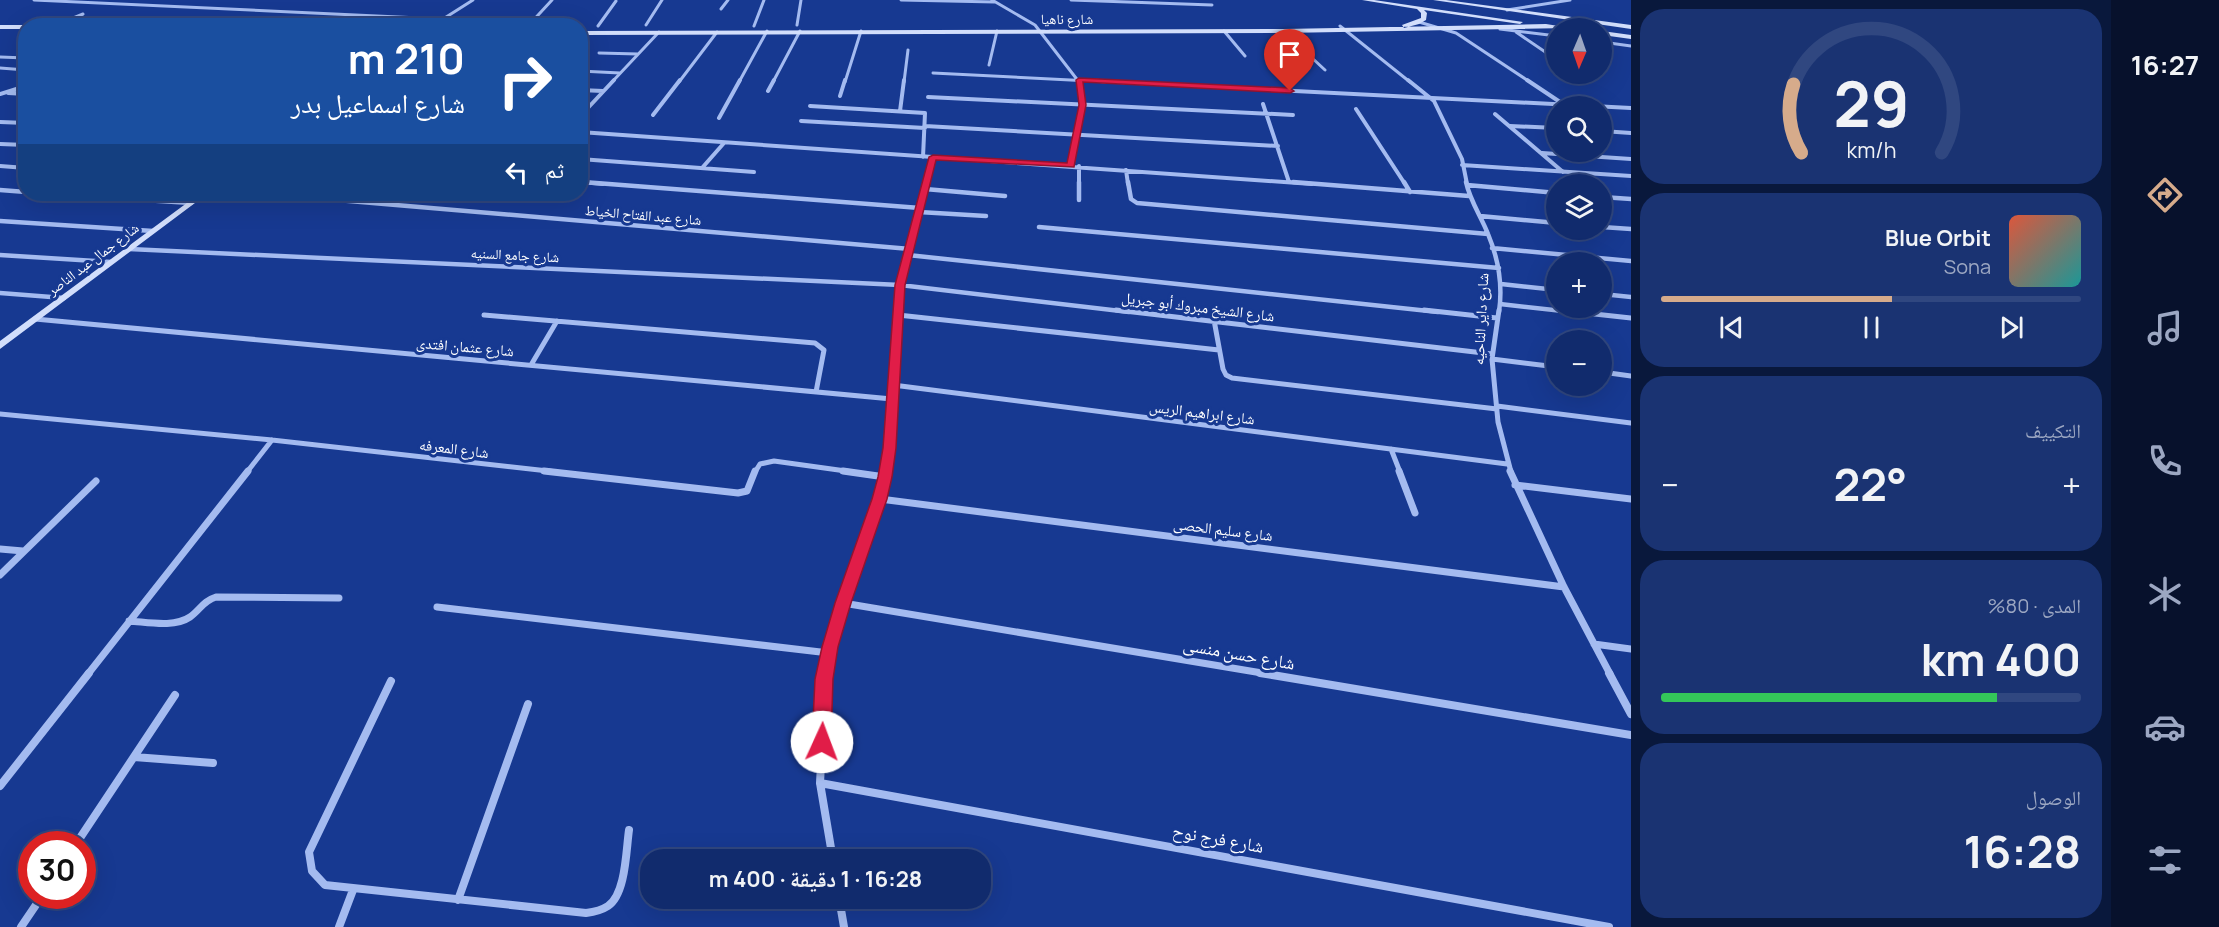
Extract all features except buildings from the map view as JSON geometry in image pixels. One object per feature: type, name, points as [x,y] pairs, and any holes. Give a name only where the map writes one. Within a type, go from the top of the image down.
[{"type":"main road","points":[[1364,0],[1546,26]]},
{"type":"main road","points":[[1435,0],[1631,27]]},
{"type":"main road","points":[[1419,8],[1425,16],[1419,22]]},
{"type":"main road","name":"شارع ناهيا","points":[[588,33],[1035,25],[1399,26],[1419,22]]},
{"type":"main road","name":"شارع ناهيا","points":[[588,26],[754,26],[861,31],[1283,32],[1546,27]]},
{"type":"main road","points":[[0,27],[18,27]]},
{"type":"main road","points":[[0,33],[18,33]]},
{"type":"main road","points":[[1612,34],[1631,37]]},
{"type":"main road","name":"شارع جمال عبد الناصر","points":[[0,346],[193,201]]},
{"type":"street","points":[[34,0],[420,18]]},
{"type":"street","points":[[443,18],[472,0]]},
{"type":"street","points":[[535,18],[552,0]]},
{"type":"street","points":[[646,26],[662,0]]},
{"type":"street","points":[[721,9],[728,0]]},
{"type":"street","points":[[754,26],[764,0]]},
{"type":"street","points":[[768,91],[798,28],[801,0]]},
{"type":"street","points":[[901,0],[994,1],[1035,25],[1079,80],[1083,105],[1071,165]]},
{"type":"street","points":[[1071,0],[1212,5]]},
{"type":"street","points":[[1506,10],[1570,0]]},
{"type":"street","points":[[598,26],[616,1]]},
{"type":"street","points":[[73,18],[83,14]]},
{"type":"street","points":[[1419,22],[1449,30],[1552,96]]},
{"type":"street","name":"شارع داير الناحيه","points":[[1340,26],[1431,98],[1462,159],[1469,196],[1488,234],[1499,268],[1500,304],[1492,357],[1497,408],[1507,464],[1564,587],[1631,714]]},
{"type":"street","points":[[1500,29],[1546,35]]},
{"type":"street","points":[[719,118],[766,31]]},
{"type":"street","points":[[840,96],[861,31]]},
{"type":"street","points":[[989,65],[996,31]]},
{"type":"street","points":[[1224,31],[1245,56]]},
{"type":"street","points":[[1514,31],[1546,53]]},
{"type":"street","points":[[588,108],[659,32]]},
{"type":"street","points":[[653,115],[717,32]]},
{"type":"street","points":[[1283,32],[1325,70]]},
{"type":"street","points":[[1612,43],[1631,46]]},
{"type":"street","points":[[900,111],[908,50]]},
{"type":"street","points":[[598,53],[638,54]]},
{"type":"street","points":[[0,57],[18,58]]},
{"type":"street","points":[[0,68],[18,69]]},
{"type":"street","points":[[588,72],[620,74]]},
{"type":"street","points":[[933,74],[1546,103]]},
{"type":"street","points":[[0,94],[18,89]]},
{"type":"street","points":[[588,90],[603,91]]},
{"type":"street","points":[[5,93],[18,94]]},
{"type":"street","points":[[928,97],[1293,115]]},
{"type":"street","points":[[1263,104],[1290,182]]},
{"type":"street","points":[[810,106],[925,113],[923,157]]},
{"type":"street","points":[[1612,107],[1631,108]]},
{"type":"street","points":[[1356,109],[1410,192]]},
{"type":"street","points":[[1495,114],[1563,172]]},
{"type":"street","points":[[801,121],[1078,132],[1278,146]]},
{"type":"street","points":[[0,122],[18,123]]},
{"type":"street","points":[[1508,126],[1546,128]]},
{"type":"street","points":[[1612,132],[1631,133]]},
{"type":"street","points":[[588,133],[923,157],[1071,165],[1469,196]]},
{"type":"street","points":[[702,168],[724,143]]},
{"type":"street","points":[[0,144],[18,145]]},
{"type":"street","points":[[1542,153],[1631,159]]},
{"type":"street","points":[[831,849],[820,783],[824,679],[843,603],[880,499],[885,477],[890,448],[900,285],[933,157]]},
{"type":"street","points":[[588,160],[754,172]]},
{"type":"street","points":[[1462,165],[1631,176]]},
{"type":"street","points":[[0,166],[18,167]]},
{"type":"street","points":[[1079,166],[1079,200]]},
{"type":"street","points":[[1126,170],[1131,199],[1137,203],[1488,234]]},
{"type":"street","points":[[588,183],[986,216]]},
{"type":"street","points":[[1467,185],[1546,192]]},
{"type":"street","points":[[925,189],[1005,196]]},
{"type":"street","points":[[0,190],[18,191]]},
{"type":"street","points":[[1612,197],[1631,199]]},
{"type":"street","points":[[159,201],[190,203]]},
{"type":"street","name":"شارع عبد الفتاح الخياط","points":[[344,201],[909,252],[1497,318]]},
{"type":"street","points":[[1480,216],[1546,222]]},
{"type":"street","points":[[0,221],[153,231]]},
{"type":"street","points":[[1039,227],[1499,268]]},
{"type":"street","points":[[1612,228],[1631,229]]},
{"type":"street","points":[[1492,248],[1631,261]]},
{"type":"street","name":"شارع جامع السنيه","points":[[129,249],[900,285]]},
{"type":"street","points":[[0,255],[111,262]]},
{"type":"street","points":[[1501,284],[1546,289]]},
{"type":"street","name":"شارع الشيخ مبروك أبو جبريل","points":[[900,285],[1214,320],[1546,365]]},
{"type":"street","points":[[0,293],[64,298]]},
{"type":"street","points":[[1612,295],[1631,297]]},
{"type":"street","points":[[1500,304],[1631,318]]},
{"type":"street","points":[[484,315],[814,343],[823,347],[824,350],[816,392]]},
{"type":"street","points":[[898,315],[1219,350]]},
{"type":"street","name":"شارع عثمان افتدى","points":[[35,319],[892,399]]},
{"type":"street","points":[[1214,320],[1223,369],[1226,375],[1232,378],[1631,423]]},
{"type":"street","points":[[531,365],[557,321]]},
{"type":"street","points":[[1612,373],[1631,376]]},
{"type":"street","name":"شارع ابراهيم الريس","points":[[893,385],[1507,464]]},
{"type":"street","name":"شارع المعرفه","points":[[0,414],[272,440],[738,493],[747,491],[756,466],[763,462],[774,461],[885,477]]},
{"type":"street","points":[[0,786],[272,440]]},
{"type":"street","points":[[1391,449],[1415,513]]},
{"type":"street","points":[[0,575],[96,481]]},
{"type":"street","points":[[1515,485],[1631,500]]},
{"type":"street","name":"شارع سليم الحصى","points":[[880,499],[1564,587]]},
{"type":"street","points":[[0,549],[23,551]]},
{"type":"street","points":[[129,621],[180,622],[192,615],[207,599],[216,597],[339,598]]},
{"type":"street","name":"شارع حسن منسى","points":[[843,603],[1631,735]]},
{"type":"street","points":[[437,607],[829,653]]},
{"type":"street","points":[[1594,644],[1631,650]]},
{"type":"street","points":[[391,681],[309,852],[308,866],[314,877],[325,885],[353,890],[586,913],[601,910],[613,902],[620,889],[629,830]]},
{"type":"street","points":[[85,831],[175,695]]},
{"type":"street","points":[[458,900],[528,704]]},
{"type":"street","points":[[134,757],[213,763]]},
{"type":"street","name":"شارع فرج نوح","points":[[820,783],[1609,927]]},
{"type":"street","points":[[339,927],[353,890]]},
{"type":"street","points":[[21,927],[33,909]]},
{"type":"street","points":[[841,909],[844,927]]},
{"type":"route","points":[[822,742],[824,679],[830,647],[880,499],[885,477],[890,448],[900,285],[933,157],[1071,165],[1083,105],[1079,80],[1290,91]]}]
